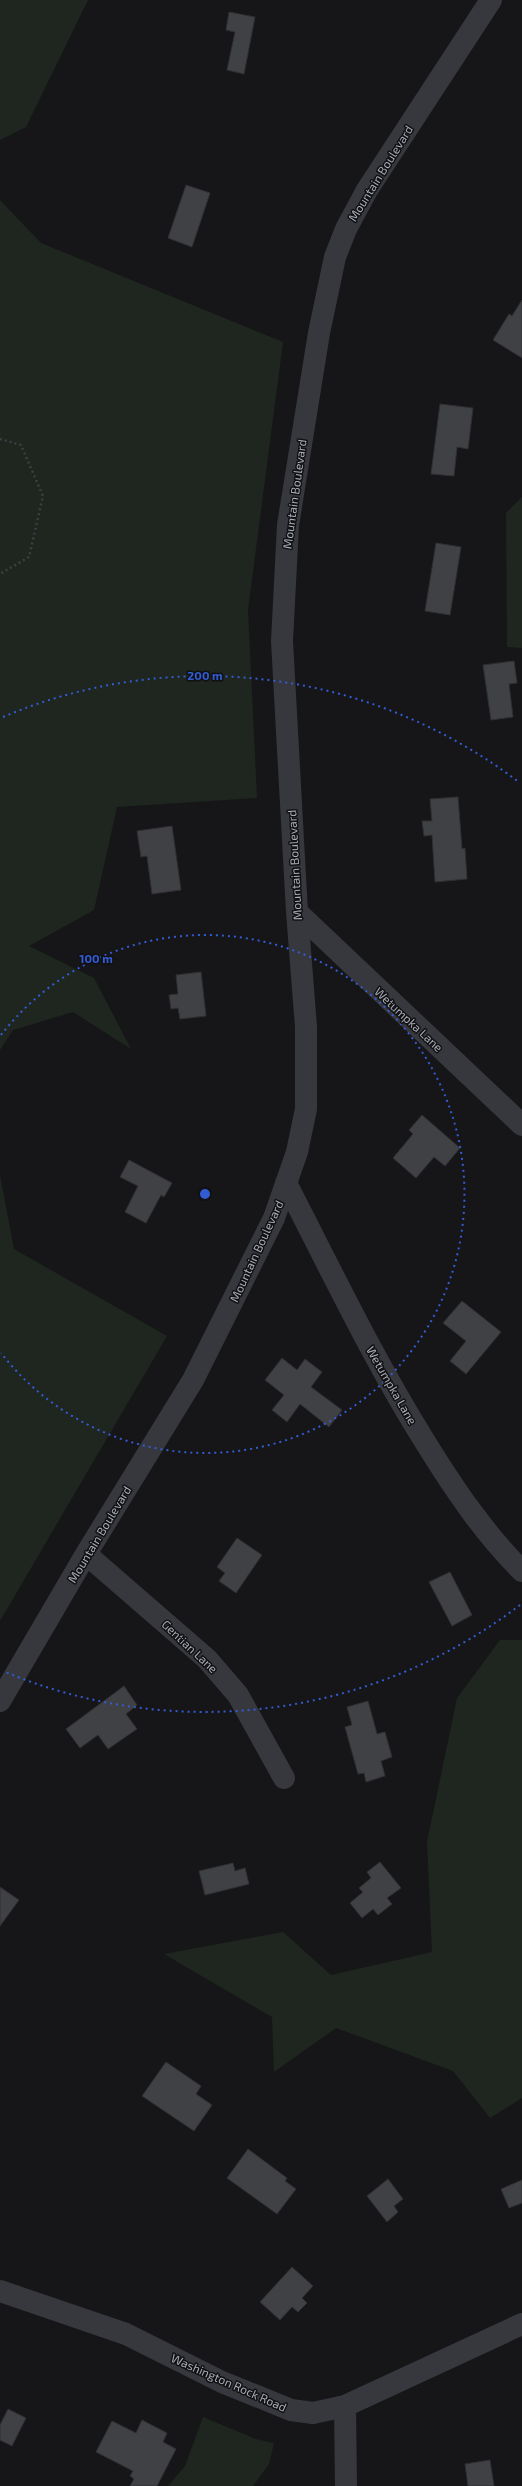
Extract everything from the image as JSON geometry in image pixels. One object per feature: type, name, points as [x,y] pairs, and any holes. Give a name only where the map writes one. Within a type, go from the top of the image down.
[{"type":"street","name":"Mountain Boulevard","points":[[0,1701],[86,1554],[193,1380],[274,1218],[298,1152],[306,1109],[306,1027],[297,912],[282,641],[288,525],[319,333],[335,257],[346,229],[367,190],[491,0]]},
{"type":"street","name":"Wetumpka Lane","points":[[297,912],[522,1125]]},
{"type":"street","name":"Wetumpka Lane","points":[[286,1183],[390,1385],[461,1499],[501,1550],[522,1571]]},
{"type":"street","name":"Gentian Lane","points":[[86,1554],[207,1659],[238,1695],[284,1778]]},
{"type":"street","name":"Washington Rock Road","points":[[0,2291],[126,2334],[222,2382],[291,2410],[313,2413],[345,2406],[522,2324]]},
{"type":"street","points":[[345,2406],[346,2486]]},
{"type":"path","points":[[0,439],[21,445],[43,496],[29,557],[0,574]]},
{"type":"shaded area","points":[[0,0],[88,0],[26,127],[0,140]]},
{"type":"shaded area","points":[[0,200],[41,243],[283,342],[248,610],[257,798],[117,807],[94,910],[29,946],[94,978],[131,1049],[73,1012],[13,1030],[0,1050]]},
{"type":"shaded area","points":[[522,497],[522,648],[507,647],[506,513]]},
{"type":"shaded area","points":[[0,1175],[14,1249],[167,1336],[0,1621]]},
{"type":"shaded area","points":[[500,1640],[522,1640],[522,2098],[490,2118],[453,2071],[336,2028],[274,2072],[272,2017],[164,1954],[283,1932],[331,1975],[432,1952],[427,1842],[457,1698]]},
{"type":"shaded area","points":[[203,2417],[256,2439],[274,2443],[269,2464],[253,2486],[168,2486],[185,2466]]},
{"type":"building","points":[[229,12],[255,17],[244,74],[227,70],[235,32],[226,30]]},
{"type":"building","points":[[186,185],[210,193],[192,247],[168,238]]},
{"type":"building","points":[[522,300],[522,358],[493,340],[509,314],[512,316]]},
{"type":"building","points":[[440,404],[473,408],[468,449],[457,447],[454,476],[431,474]]},
{"type":"building","points":[[436,543],[461,547],[450,615],[425,611]]},
{"type":"building","points":[[514,661],[517,683],[509,684],[513,717],[491,720],[483,665]]},
{"type":"building","points":[[458,797],[462,849],[465,848],[467,879],[435,882],[432,835],[424,836],[422,821],[432,821],[430,799]]},
{"type":"building","points":[[172,826],[181,890],[152,894],[147,856],[141,857],[137,831]]},
{"type":"building","points":[[201,972],[206,1016],[180,1019],[178,1008],[171,1009],[169,995],[178,994],[176,975]]},
{"type":"building","points":[[422,1115],[460,1148],[445,1166],[434,1157],[416,1178],[393,1158],[413,1134],[409,1130]]},
{"type":"building","points":[[129,1160],[172,1183],[164,1197],[161,1195],[146,1223],[125,1212],[138,1186],[120,1177]]},
{"type":"building","points":[[462,1301],[501,1332],[466,1374],[450,1361],[466,1341],[443,1323]]},
{"type":"building","points":[[282,1358],[297,1370],[305,1359],[322,1372],[311,1387],[342,1410],[329,1427],[300,1404],[287,1422],[272,1410],[284,1395],[265,1380]]},
{"type":"building","points":[[237,1538],[262,1555],[236,1593],[219,1581],[225,1573],[217,1567]]},
{"type":"building","points":[[450,1572],[472,1615],[452,1626],[429,1582]]},
{"type":"building","points":[[124,1686],[137,1705],[126,1714],[137,1729],[108,1749],[98,1735],[80,1748],[66,1729]]},
{"type":"building","points":[[368,1701],[377,1734],[385,1732],[392,1757],[381,1761],[385,1776],[366,1782],[364,1773],[358,1774],[345,1727],[352,1725],[347,1707]]},
{"type":"building","points":[[380,1862],[401,1888],[387,1898],[392,1904],[378,1915],[373,1909],[362,1918],[350,1903],[363,1892],[359,1888],[371,1878],[367,1872]]},
{"type":"building","points":[[233,1863],[235,1871],[245,1868],[249,1884],[205,1895],[199,1871]]},
{"type":"building","points":[[0,1887],[19,1900],[0,1926]]},
{"type":"building","points":[[166,2062],[201,2086],[196,2094],[212,2105],[194,2131],[142,2096]]},
{"type":"building","points":[[248,2149],[287,2178],[285,2181],[296,2189],[277,2214],[227,2178]]},
{"type":"building","points":[[388,2179],[403,2199],[394,2206],[398,2212],[387,2222],[367,2196]]},
{"type":"building","points":[[522,2180],[522,2203],[509,2208],[501,2189]]},
{"type":"building","points":[[292,2267],[313,2286],[302,2298],[307,2303],[298,2312],[292,2307],[280,2320],[260,2302]]},
{"type":"building","points":[[8,2409],[26,2418],[12,2446],[0,2440],[0,2425]]},
{"type":"building","points":[[142,2420],[167,2433],[163,2442],[176,2449],[157,2486],[130,2486],[134,2479],[130,2476],[133,2471],[96,2452],[112,2421],[136,2433]]},
{"type":"building","points":[[490,2460],[494,2486],[468,2486],[465,2464]]}]
